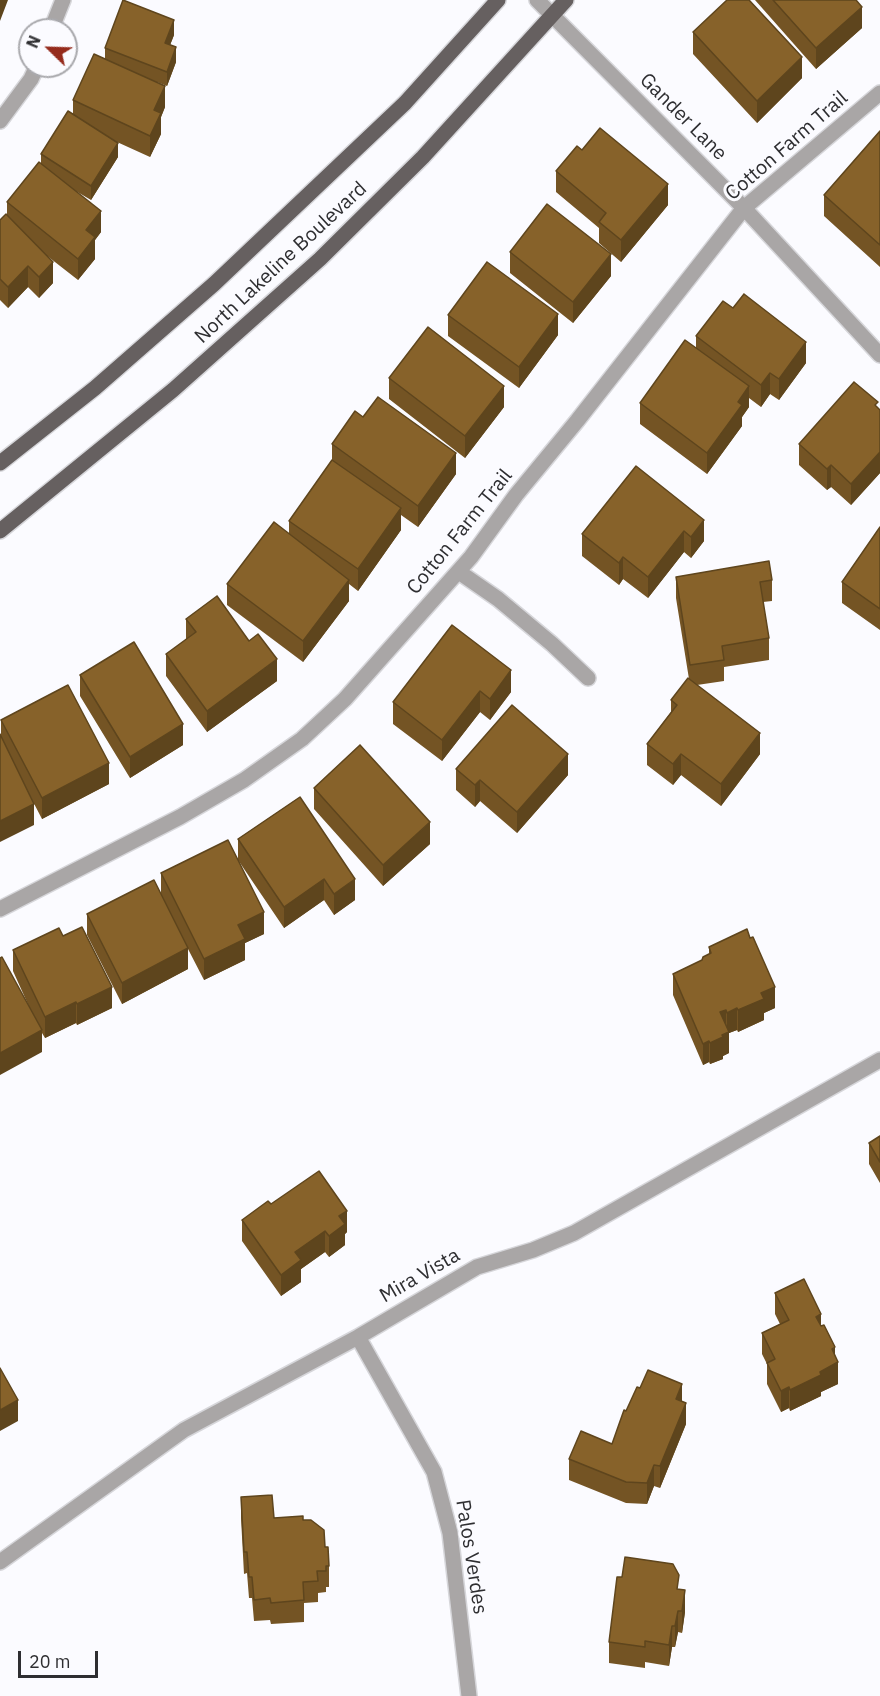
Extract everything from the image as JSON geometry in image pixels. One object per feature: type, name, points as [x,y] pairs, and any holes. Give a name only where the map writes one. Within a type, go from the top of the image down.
[{"type":"main road","name":"North Lakeline Boulevard","points":[[0,463],[95,388],[214,284],[405,103],[498,0]]},
{"type":"main road","name":"North Lakeline Boulevard","points":[[0,531],[173,390],[320,259],[423,157],[566,0]]},
{"type":"street","points":[[56,18],[63,0]]},
{"type":"street","name":"Gander Lane","points":[[537,0],[744,208],[880,355]]},
{"type":"street","points":[[0,121],[31,78]]},
{"type":"street","name":"Cotton Farm Trail","points":[[0,909],[180,817],[244,780],[302,739],[345,699],[459,572],[516,495],[583,414],[744,208],[880,93]]},
{"type":"street","points":[[459,572],[498,599],[552,644],[588,678]]},
{"type":"street","name":"Mira Vista","points":[[0,1562],[184,1430],[358,1337],[477,1267],[533,1250],[574,1233],[880,1060]]},
{"type":"street","name":"Palos Verdes","points":[[358,1337],[434,1472],[450,1533],[469,1696]]},
{"type":"building","points":[[123,0],[174,20],[165,43],[176,47],[167,72],[105,48]]},
{"type":"building","points":[[727,0],[749,0],[802,57],[757,101],[693,32]]},
{"type":"building","points":[[773,0],[856,0],[862,7],[816,48]]},
{"type":"building","points":[[94,54],[165,86],[154,110],[161,113],[150,136],[73,100]]},
{"type":"building","points":[[68,111],[118,143],[91,186],[41,154]]},
{"type":"building","points":[[600,128],[668,184],[621,240],[599,222],[606,213],[556,171],[577,146],[582,150]]},
{"type":"building","points":[[880,131],[880,245],[824,195]]},
{"type":"building","points":[[39,162],[101,211],[86,230],[95,237],[78,259],[7,202]]},
{"type":"building","points":[[547,204],[611,254],[573,302],[510,252]]},
{"type":"building","points":[[6,214],[53,262],[39,277],[28,266],[8,287],[0,279],[0,220]]},
{"type":"building","points":[[487,262],[558,314],[519,367],[448,315]]},
{"type":"building","points":[[744,294],[806,342],[779,379],[770,373],[761,385],[696,336],[723,301],[733,308]]},
{"type":"building","points":[[428,327],[504,386],[465,436],[389,378]]},
{"type":"building","points":[[685,340],[749,386],[738,402],[742,405],[707,453],[640,403]]},
{"type":"building","points":[[854,382],[878,402],[875,405],[880,410],[880,452],[851,484],[831,465],[827,469],[799,444]]},
{"type":"building","points":[[378,397],[456,453],[418,506],[332,444],[355,411],[363,417]]},
{"type":"building","points":[[332,460],[401,508],[358,569],[289,521]]},
{"type":"building","points":[[636,466],[704,520],[691,537],[684,531],[648,577],[623,557],[619,563],[582,534]]},
{"type":"building","points":[[274,522],[349,580],[303,641],[227,584]]},
{"type":"building","points":[[880,527],[880,609],[842,582]]},
{"type":"building","points":[[769,561],[772,580],[760,582],[769,638],[722,646],[724,660],[690,665],[676,577]]},
{"type":"building","points":[[217,596],[249,641],[258,634],[277,659],[207,711],[166,654],[196,632],[186,619]]},
{"type":"building","points":[[452,625],[511,670],[490,699],[480,691],[442,740],[393,702]]},
{"type":"building","points":[[134,642],[183,724],[130,757],[80,675]]},
{"type":"building","points":[[688,678],[760,733],[721,784],[681,754],[673,764],[647,744],[677,705],[671,700]]},
{"type":"building","points":[[68,685],[109,763],[42,798],[1,720]]},
{"type":"building","points":[[512,705],[568,754],[517,812],[480,780],[475,785],[456,769]]},
{"type":"building","points":[[0,734],[34,804],[0,821]]},
{"type":"building","points":[[360,745],[430,822],[383,865],[314,788]]},
{"type":"building","points":[[300,797],[355,879],[334,894],[324,879],[284,907],[238,839]]},
{"type":"building","points":[[228,840],[264,912],[238,925],[245,939],[204,959],[161,873]]},
{"type":"building","points":[[154,880],[188,948],[122,983],[87,914]]},
{"type":"building","points":[[82,927],[112,987],[45,1017],[13,950],[59,928],[63,936]]},
{"type":"building","points":[[747,929],[750,938],[753,937],[775,987],[761,993],[764,999],[738,1010],[737,1008],[727,1013],[726,1010],[720,1012],[729,1032],[710,1043],[709,1041],[703,1044],[673,974],[702,960],[711,953],[709,947]]},
{"type":"building","points":[[2,957],[42,1030],[0,1053],[0,958]]},
{"type":"building","points":[[880,1136],[880,1162],[869,1143]]},
{"type":"building","points":[[319,1171],[347,1211],[339,1216],[345,1224],[329,1236],[325,1231],[295,1252],[301,1260],[281,1275],[242,1220],[268,1201],[271,1204]]},
{"type":"building","points":[[804,1279],[821,1314],[816,1317],[821,1326],[824,1325],[835,1347],[832,1349],[838,1362],[820,1372],[821,1375],[790,1390],[789,1387],[781,1391],[767,1363],[775,1359],[762,1333],[789,1320],[775,1293]]},
{"type":"building","points":[[0,1368],[18,1400],[0,1410]]},
{"type":"building","points":[[648,1370],[682,1384],[676,1399],[686,1403],[660,1466],[654,1465],[647,1483],[626,1482],[569,1459],[581,1431],[612,1444],[624,1410],[626,1411],[637,1387],[640,1388]]},
{"type":"building","points":[[272,1495],[274,1518],[303,1516],[303,1520],[311,1520],[324,1530],[329,1566],[326,1566],[326,1571],[317,1571],[318,1581],[303,1582],[304,1600],[271,1603],[270,1598],[254,1600],[247,1552],[244,1552],[241,1497]]},
{"type":"building","points":[[625,1557],[673,1564],[679,1575],[677,1589],[685,1590],[682,1611],[678,1611],[675,1626],[672,1626],[669,1645],[645,1641],[645,1647],[609,1642],[617,1577],[622,1577]]}]
